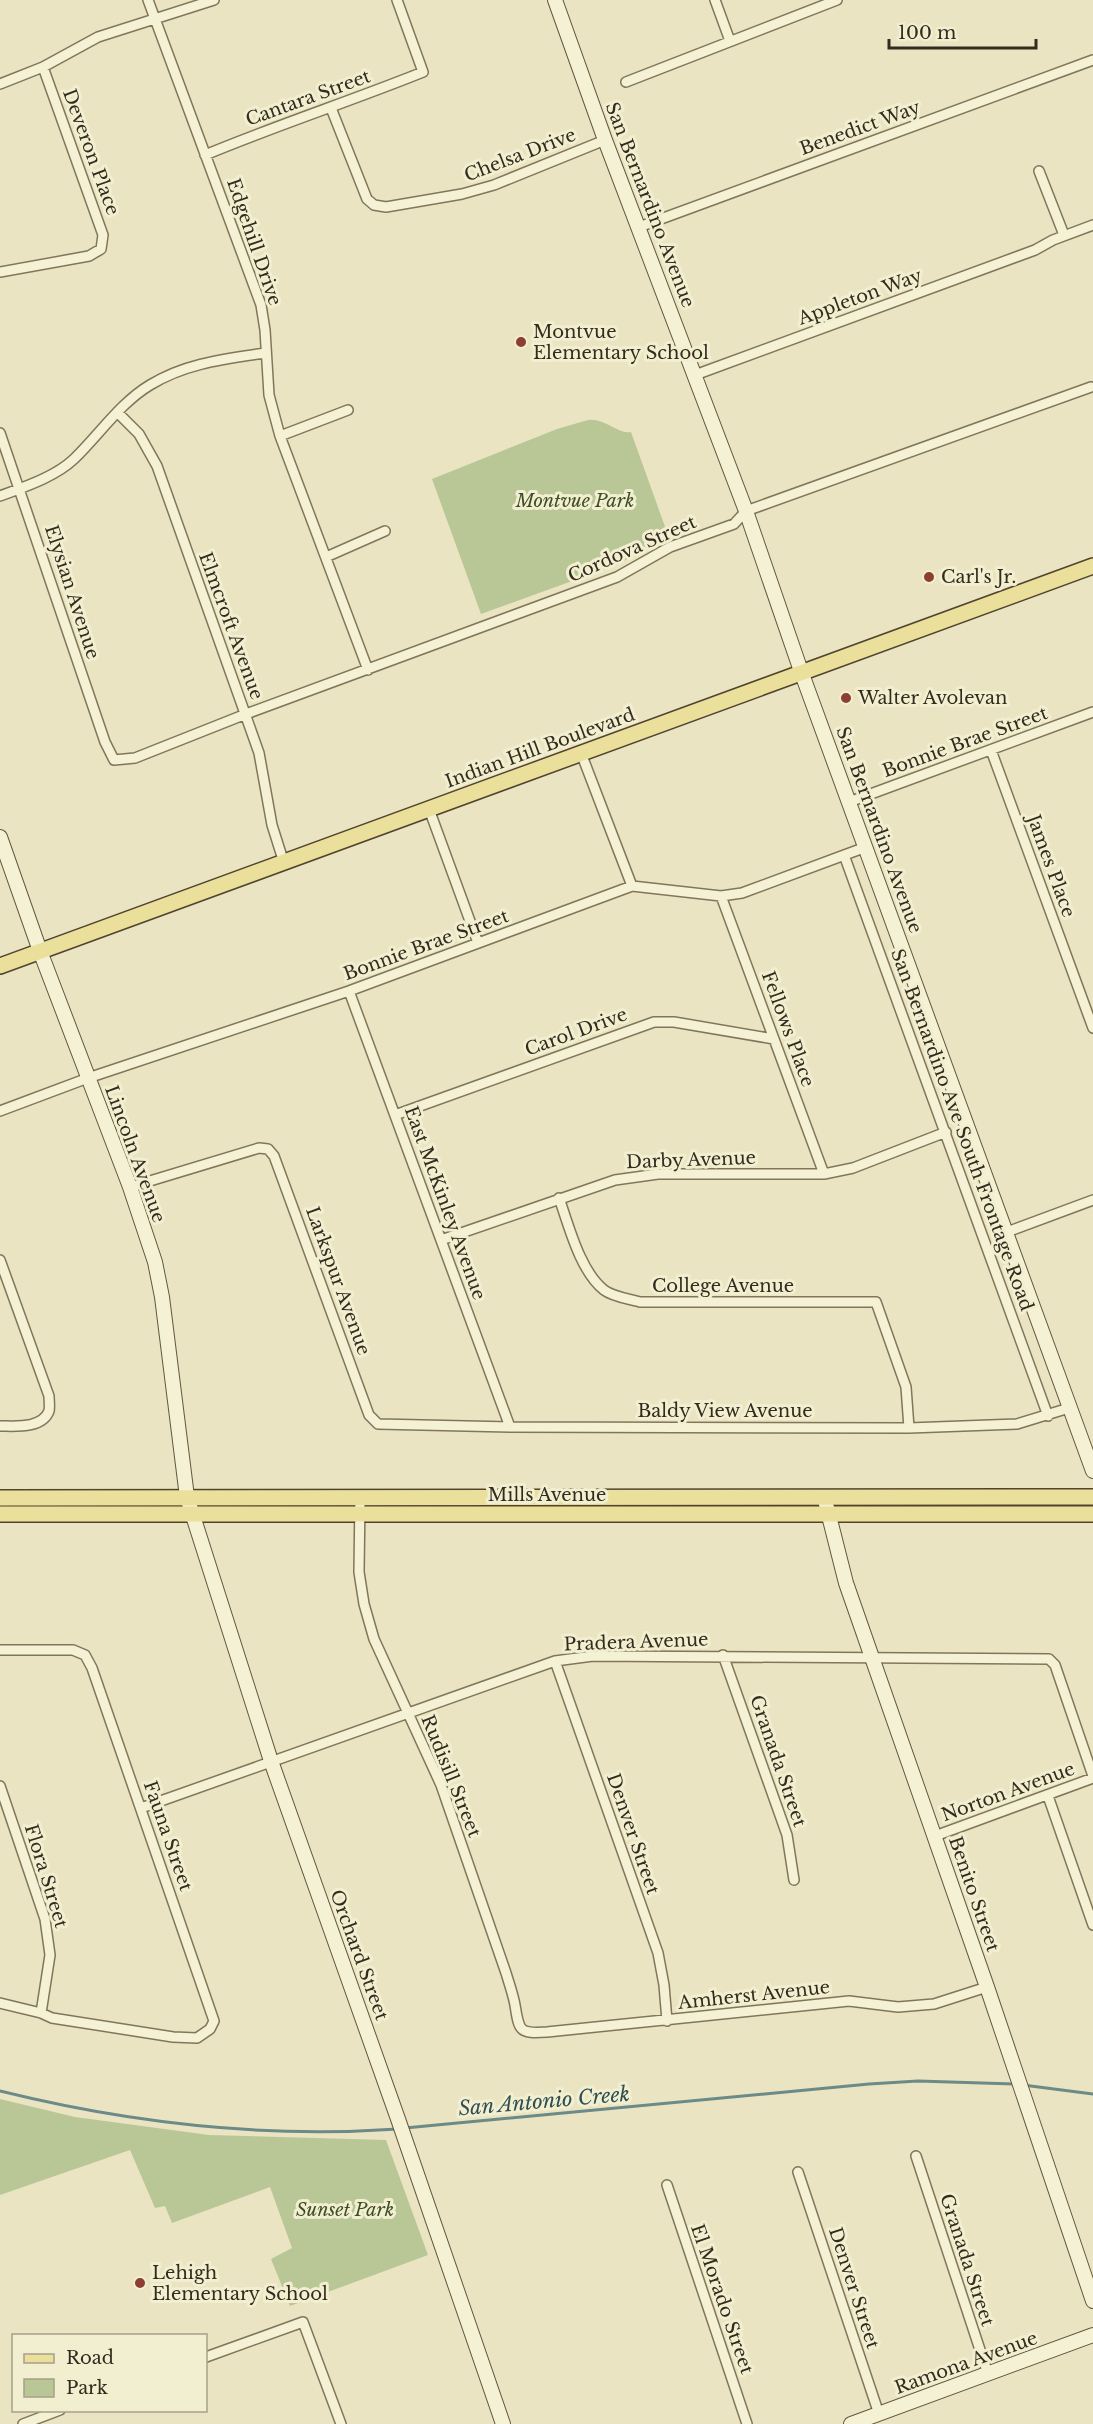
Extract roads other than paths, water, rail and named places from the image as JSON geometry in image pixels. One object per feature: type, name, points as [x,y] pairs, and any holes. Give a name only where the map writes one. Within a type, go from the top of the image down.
[{"type":"main road","name":"Indian Hill Boulevard","points":[[0,966],[1093,566]]},
{"type":"main road","name":"Mills Avenue","points":[[0,1497],[1093,1497]]},
{"type":"main road","name":"Mills Avenue","points":[[0,1514],[1093,1514]]},
{"type":"street","name":"Edgehill Drive","points":[[148,0],[261,305],[269,395],[280,436],[368,670]]},
{"type":"street","points":[[0,84],[43,67],[98,37],[214,0]]},
{"type":"street","name":"Cantara Street","points":[[205,156],[258,133],[331,108],[423,72],[397,0]]},
{"type":"street","name":"San Bernardino Avenue","points":[[555,0],[605,140],[746,511],[802,674],[1093,1471]]},
{"type":"street","points":[[715,0],[730,41]]},
{"type":"street","points":[[626,82],[837,0]]},
{"type":"street","name":"Benedict Way","points":[[639,227],[1093,60]]},
{"type":"street","name":"Deveron Place","points":[[0,272],[89,256],[101,249],[104,235],[43,67]]},
{"type":"street","name":"Chelsa Drive","points":[[331,108],[367,199],[374,205],[386,207],[462,194],[494,185],[605,140]]},
{"type":"street","points":[[1040,171],[1064,236]]},
{"type":"street","name":"Appleton Way","points":[[695,375],[1035,250],[1093,225]]},
{"type":"street","points":[[0,496],[48,476],[72,461],[147,386],[175,371],[209,362],[265,353]]},
{"type":"street","name":"Cordova Street","points":[[114,760],[135,758],[246,714],[617,577],[670,547],[734,524],[746,511],[1091,387]]},
{"type":"street","points":[[280,436],[348,410]]},
{"type":"street","name":"Elmcroft Avenue","points":[[118,413],[139,434],[157,466],[259,753],[272,825],[284,862]]},
{"type":"street","name":"Elysian Avenue","points":[[0,433],[105,742],[114,760]]},
{"type":"street","points":[[326,557],[385,531]]},
{"type":"street","name":"Bonnie Brae Street","points":[[849,802],[1093,712]]},
{"type":"street","name":"James Place","points":[[991,750],[1093,1028]]},
{"type":"street","points":[[581,753],[632,886]]},
{"type":"street","points":[[429,809],[478,943]]},
{"type":"street","name":"Lincoln Avenue","points":[[0,837],[40,951],[130,1186],[155,1262],[162,1297],[187,1497]]},
{"type":"street","name":"Bonnie Brae Street","points":[[0,1111],[88,1078],[349,991],[632,886],[721,896],[742,893],[866,847]]},
{"type":"street","name":"San Bernardino Ave South Frontage Road","points":[[844,855],[1048,1416]]},
{"type":"street","name":"Fellows Place","points":[[721,896],[824,1174]]},
{"type":"street","name":"East McKinley Avenue","points":[[349,991],[510,1427]]},
{"type":"street","name":"Carol Drive","points":[[395,1115],[654,1022],[674,1022],[774,1039]]},
{"type":"street","name":"Darby Avenue","points":[[441,1240],[615,1180],[658,1174],[824,1174],[853,1168],[946,1132]]},
{"type":"street","name":"Larkspur Avenue","points":[[130,1186],[259,1148],[268,1149],[274,1156],[369,1415],[378,1424]]},
{"type":"street","name":"College Avenue","points":[[559,1198],[580,1255],[592,1276],[605,1292],[640,1302],[876,1302],[906,1388],[909,1428]]},
{"type":"street","points":[[1007,1232],[1093,1200]]},
{"type":"street","points":[[0,1260],[49,1396],[49,1411],[40,1421],[22,1427],[0,1426]]},
{"type":"street","name":"Baldy View Avenue","points":[[378,1424],[510,1427],[909,1428],[1017,1424],[1069,1408]]},
{"type":"street","name":"Orchard Street","points":[[187,1497],[271,1761],[404,2134],[503,2424]]},
{"type":"street","name":"Rudisill Street","points":[[360,1498],[358,1572],[363,1604],[374,1639],[441,1785],[506,1973],[516,2022],[522,2030]]},
{"type":"street","name":"Benito Street","points":[[825,1498],[846,1583],[987,1987],[1093,2301]]},
{"type":"street","name":"Fauna Street","points":[[0,1650],[73,1650],[85,1655],[92,1668],[214,2021],[210,2030],[196,2038],[173,2037],[52,2018],[41,2013]]},
{"type":"street","name":"Pradera Avenue","points":[[141,1808],[555,1661],[593,1656],[723,1655],[1049,1659],[1055,1665],[1093,1777]]},
{"type":"street","name":"Granada Street","points":[[723,1655],[787,1835],[795,1880]]},
{"type":"street","name":"Denver Street","points":[[555,1661],[658,1953],[664,1984],[667,2020]]},
{"type":"street","name":"Norton Avenue","points":[[934,1836],[1048,1796],[1093,1777]]},
{"type":"street","name":"Flora Street","points":[[0,1786],[45,1919],[50,1955],[41,2013]]},
{"type":"street","points":[[1048,1796],[1093,1925]]},
{"type":"street","name":"Amherst Avenue","points":[[522,2030],[530,2033],[849,2001],[898,2007],[934,2004],[987,1987]]},
{"type":"street","points":[[0,2003],[41,2013]]},
{"type":"street","name":"Granada Street","points":[[916,2156],[988,2374]]},
{"type":"street","name":"Denver Street","points":[[798,2172],[879,2414]]},
{"type":"street","name":"El Morado Street","points":[[667,2185],[747,2424]]},
{"type":"street","points":[[207,2357],[303,2322],[341,2424]]},
{"type":"street","name":"Ramona Avenue","points":[[851,2424],[1093,2335]]},
{"type":"street","points":[[23,2424],[55,2412]]},
{"type":"waterway","name":"San Antonio Creek","points":[[405,2128],[869,2084],[918,2081],[1014,2084]]},
{"type":"waterway","name":"San Antonio Creek","points":[[1023,2085],[1093,2094]]},
{"type":"waterway","name":"San Antonio Creek","points":[[0,2091],[98,2112],[198,2125],[298,2131],[398,2129]]},
{"type":"place","name":"Montvue Elementary School","points":[[521,342]]},
{"type":"place","name":"Carl's Jr.","points":[[929,577]]},
{"type":"place","name":"Walter Avolevan","points":[[846,698]]},
{"type":"place","name":"Lehigh Elementary School","points":[[140,2283]]},
{"type":"park label","name":"Montvue Park","points":[[575,501]]},
{"type":"park label","name":"Sunset Park","points":[[345,2210]]}]
